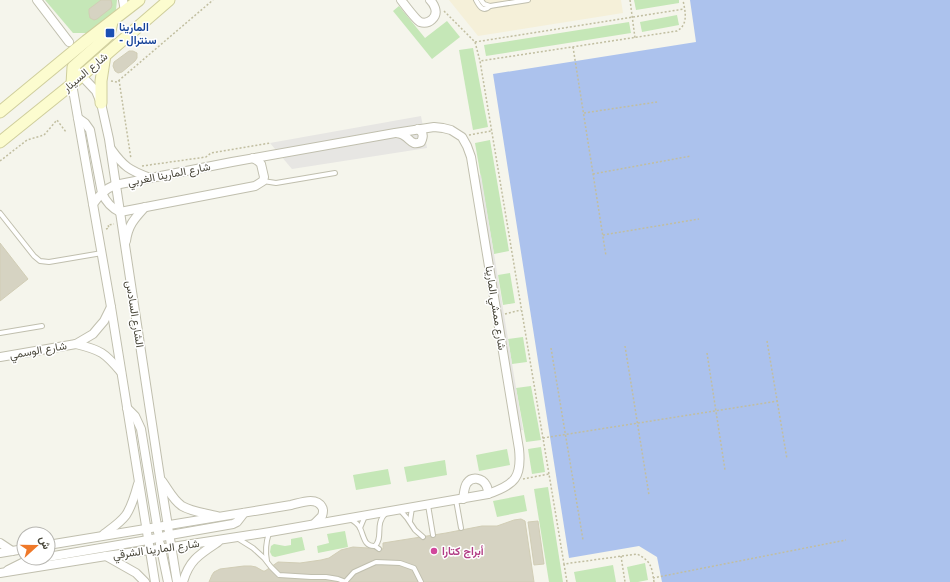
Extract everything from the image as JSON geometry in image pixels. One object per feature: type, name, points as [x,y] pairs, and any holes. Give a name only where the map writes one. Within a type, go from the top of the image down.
[{"type":"street","points":[[37,0],[69,42]]},
{"type":"street","name":"شارع السينار","points":[[0,112],[69,63],[112,22],[124,5],[139,0]]},
{"type":"street","name":"شارع السينار","points":[[0,142],[72,84],[169,0]]},
{"type":"street","points":[[402,0],[421,22],[428,22],[434,18],[436,11],[430,0]]},
{"type":"street","points":[[101,103],[101,81],[105,55]]},
{"type":"street","points":[[69,63],[72,84]]},
{"type":"street","name":"الشارع السادس","points":[[69,63],[96,90],[101,103],[110,147],[177,582]]},
{"type":"street","name":"الشارع السادس","points":[[72,84],[122,372],[138,482],[155,582]]},
{"type":"street","points":[[78,118],[85,123],[90,130],[104,198],[110,206],[120,212],[255,186],[263,181],[264,177],[260,164],[253,158]]},
{"type":"street","name":"شارع المارينا الغربي","points":[[93,204],[102,193],[115,185],[395,132],[434,127],[451,130],[462,137]]},
{"type":"street","points":[[395,132],[416,144],[421,142],[423,139],[422,131],[418,129]]},
{"type":"street","name":"شارع ممشي المارينا","points":[[462,137],[471,157],[519,448],[519,468],[513,480]]},
{"type":"street","points":[[110,147],[122,164],[129,169],[151,178]]},
{"type":"street","points":[[263,170],[268,162],[277,154]]},
{"type":"street","points":[[125,248],[127,233],[131,224],[146,208]]},
{"type":"street","name":"شارع الوسمي","points":[[0,357],[76,344],[93,334],[104,321],[111,307]]},
{"type":"street","name":"شارع الوسمي","points":[[76,344],[94,348],[101,352],[107,356],[122,372]]},
{"type":"street","points":[[127,408],[135,416],[140,429],[168,582]]},
{"type":"street","points":[[160,477],[178,503],[184,507],[219,517]]},
{"type":"street","points":[[460,499],[466,484],[470,480],[474,479],[481,479],[485,483],[488,494]]},
{"type":"street","name":"شارع المارينا الشرقي","points":[[1,573],[106,556],[235,538],[412,508],[488,494],[500,490],[513,480]]},
{"type":"street","points":[[102,535],[125,516],[132,504],[138,482]]},
{"type":"street","name":"شارع المارينا الشرقي","points":[[56,544],[310,501],[315,501],[320,504],[323,513],[348,519]]},
{"type":"street","points":[[56,556],[233,524],[237,522],[244,513]]},
{"type":"street","points":[[313,524],[320,519],[323,513]]},
{"type":"street","points":[[150,550],[168,525]]},
{"type":"street","points":[[147,528],[172,547]]},
{"type":"street","points":[[183,582],[185,574],[191,563],[198,556],[221,540]]},
{"type":"street","points":[[0,543],[12,551]]},
{"type":"street","points":[[0,553],[16,550]]},
{"type":"street","points":[[106,556],[136,573],[144,582]]},
{"type":"street","points":[[1,573],[16,566]]},
{"type":"lane","points":[[476,0],[481,8],[486,9],[490,6],[528,0]]},
{"type":"lane","points":[[481,0],[484,4],[490,6]]},
{"type":"lane","points":[[263,181],[276,182],[335,173]]},
{"type":"lane","points":[[0,213],[34,256],[40,261],[49,262],[102,253]]},
{"type":"lane","points":[[0,332],[42,326]]},
{"type":"lane","points":[[460,499],[461,528]]},
{"type":"lane","points":[[428,505],[433,535]]},
{"type":"lane","points":[[410,522],[412,508]]},
{"type":"lane","points":[[400,510],[415,530],[423,537]]},
{"type":"lane","points":[[348,519],[360,528],[363,538],[367,544],[377,547],[381,520],[388,512]]},
{"type":"lane","points":[[360,528],[365,516]]},
{"type":"lane","points":[[268,563],[265,548],[270,532]]},
{"type":"lane","points":[[235,538],[253,548],[279,575],[326,577],[346,582],[354,572],[376,562],[400,563],[414,568],[421,582]]},
{"type":"path","points":[[101,81],[117,82],[213,0]]},
{"type":"path","points":[[630,0],[635,38]]},
{"type":"path","points":[[480,61],[677,31],[684,24],[685,20],[683,0]]},
{"type":"path","points":[[435,8],[441,9],[475,42],[480,61],[567,582]]},
{"type":"path","points":[[475,42],[684,9]]},
{"type":"path","points":[[573,47],[606,256]]},
{"type":"path","points":[[118,80],[132,160]]},
{"type":"path","points":[[584,113],[657,102]]},
{"type":"path","points":[[0,161],[27,140],[44,135],[57,120],[66,132]]},
{"type":"path","points":[[462,137],[492,131]]},
{"type":"path","points":[[140,166],[206,157],[211,153],[270,143]]},
{"type":"path","points":[[593,174],[691,156]]},
{"type":"path","points":[[603,235],[699,219]]},
{"type":"path","points":[[98,230],[108,228],[108,225],[121,223]]},
{"type":"path","points":[[497,315],[522,310]]},
{"type":"path","points":[[767,341],[787,459]]},
{"type":"path","points":[[625,346],[649,495]]},
{"type":"path","points":[[551,348],[583,540]]},
{"type":"path","points":[[707,353],[725,470]]},
{"type":"path","points":[[543,438],[778,401]]},
{"type":"path","points":[[513,480],[549,474]]},
{"type":"path","points":[[654,578],[846,540]]},
{"type":"path","points":[[564,564],[637,554],[645,558],[651,566],[654,582]]},
{"type":"path","points":[[621,556],[625,582]]},
{"type":"shaded area","points":[[449,0],[621,0],[623,13],[478,36]]},
{"type":"shaded area","points":[[421,116],[427,148],[292,169],[270,143]]},
{"type":"shaded area","points":[[481,175],[523,430],[516,431],[474,176]]},
{"type":"green space","points":[[45,0],[117,0],[116,10],[88,33],[73,33]]},
{"type":"green space","points":[[634,0],[679,0],[679,3],[636,10]]},
{"type":"green space","points":[[399,6],[425,38],[447,21],[460,37],[432,59],[393,11]]},
{"type":"green space","points":[[677,15],[679,25],[642,32],[640,22]]},
{"type":"green space","points":[[629,22],[631,33],[486,56],[484,45]]},
{"type":"green space","points":[[473,48],[488,127],[473,130],[459,50]]},
{"type":"green space","points":[[490,140],[509,251],[494,254],[475,143]]},
{"type":"green space","points":[[510,273],[515,303],[503,305],[498,275]]},
{"type":"green space","points":[[523,337],[527,362],[512,364],[508,339]]},
{"type":"green space","points":[[531,386],[541,440],[526,442],[516,388]]},
{"type":"green space","points":[[541,447],[545,472],[532,474],[528,449]]},
{"type":"green space","points":[[507,449],[510,465],[479,471],[476,455]]},
{"type":"green space","points":[[445,460],[447,475],[407,482],[404,467]]},
{"type":"green space","points":[[388,469],[391,484],[356,490],[353,475]]},
{"type":"green space","points":[[548,487],[563,582],[549,582],[534,489]]},
{"type":"green space","points":[[524,495],[527,511],[497,517],[493,501]]},
{"type":"green space","points":[[345,531],[348,547],[318,553],[317,546],[329,543],[327,534]]},
{"type":"green space","points":[[302,537],[305,550],[275,557],[272,556],[270,552],[271,546],[274,544],[285,546],[291,545],[291,539]]},
{"type":"green space","points":[[645,563],[648,580],[630,582],[627,567]]},
{"type":"green space","points":[[613,565],[616,582],[576,582],[574,572]]},
{"type":"water","points":[[690,0],[950,0],[950,582],[662,582],[657,557],[639,546],[569,558],[493,74],[696,42]]},
{"type":"building","points":[[101,0],[111,0],[111,8],[94,20],[90,18],[89,9]]},
{"type":"building","points":[[129,51],[137,53],[137,58],[122,72],[118,73],[115,71],[113,66],[114,62]]},
{"type":"building","points":[[0,243],[28,279],[0,301]]},
{"type":"building","name":"أبراج كتارا","points":[[521,519],[525,521],[534,582],[209,582],[214,572],[220,569],[251,566],[265,571],[278,562],[300,563],[321,560],[329,558],[341,550],[353,547],[383,549],[383,543],[482,526],[497,526]]},
{"type":"building","points":[[538,521],[544,564],[534,565],[528,522]]},
{"type":"place","name":"المارينا - سنترال","points":[[110,33]]},
{"type":"place","name":"أبراج كتارا","points":[[434,551]]}]
